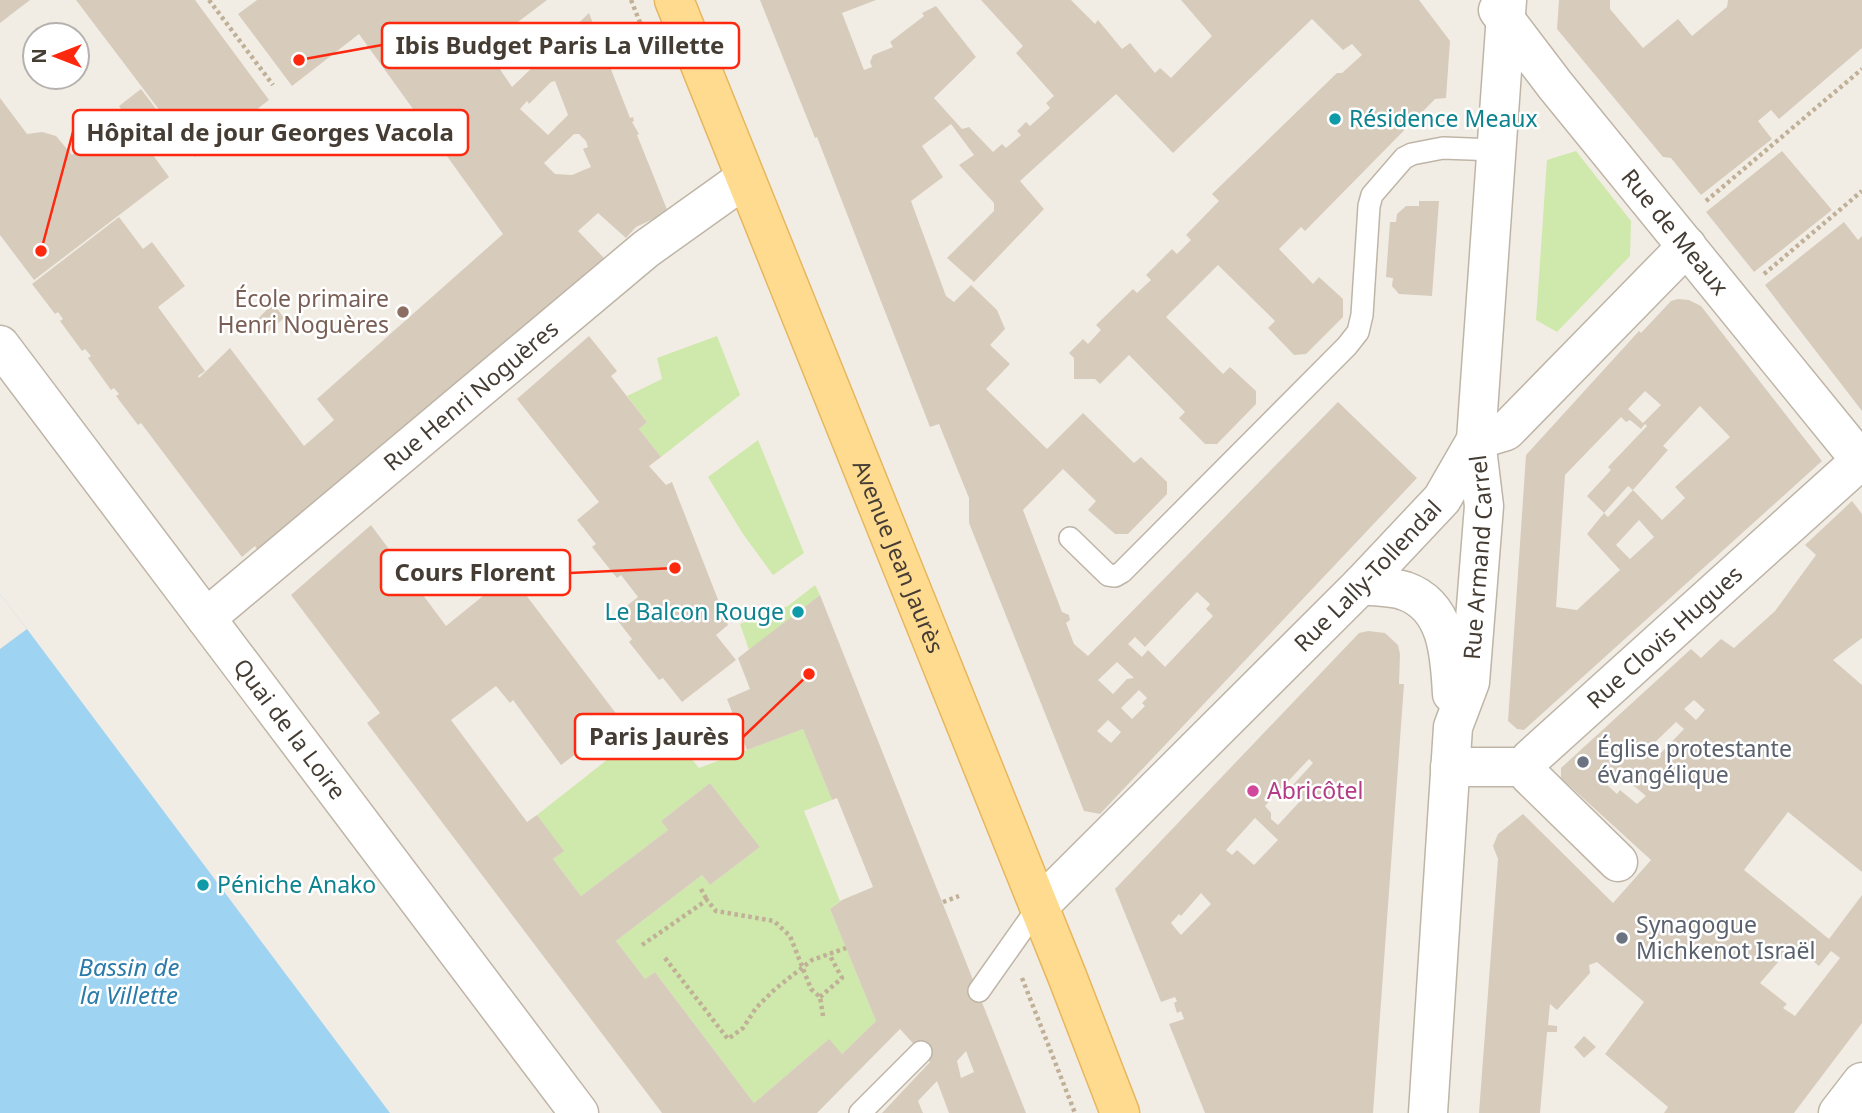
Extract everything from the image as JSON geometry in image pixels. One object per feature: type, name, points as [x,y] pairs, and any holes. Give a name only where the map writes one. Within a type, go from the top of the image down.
[{"type":"main road","name":"Avenue Jean Jaurès","points":[[674,0],[1120,1113]]},
{"type":"street","name":"Rue Armand Carrel","points":[[1428,1113],[1453,727],[1470,682],[1484,506],[1476,440],[1496,150],[1501,7]]},
{"type":"street","name":"Rue de Meaux","points":[[1501,7],[1563,95],[1861,461]]},
{"type":"street","name":"Rue Henri Noguères","points":[[206,618],[646,250],[744,178]]},
{"type":"street","points":[[1476,440],[1506,431],[1687,246]]},
{"type":"street","name":"Quai de la Loire","points":[[0,345],[579,1113]]},
{"type":"street","name":"Rue Lally-Tollendal","points":[[1039,906],[1361,585],[1442,499],[1476,440]]},
{"type":"street","name":"Rue Clovis Hugues","points":[[1525,766],[1861,461]]},
{"type":"street","points":[[1361,585],[1405,591],[1434,612],[1450,656],[1453,727]]},
{"type":"street","points":[[1450,766],[1525,766],[1529,775],[1618,862]]},
{"type":"street","points":[[1838,1113],[1862,1082]]},
{"type":"lane","points":[[1070,538],[1108,575],[1115,576],[1122,572],[1358,332],[1362,315],[1369,206],[1372,195],[1404,158],[1443,148],[1496,150]]},
{"type":"lane","points":[[978,991],[1039,906]]},
{"type":"lane","points":[[860,1113],[921,1052]]},
{"type":"path","points":[[209,0],[273,85]]},
{"type":"path","points":[[1706,201],[1862,69]]},
{"type":"path","points":[[1764,274],[1862,191]]},
{"type":"path","points":[[701,889],[716,911],[774,921],[790,936],[811,989],[820,998],[823,1016]]},
{"type":"path","points":[[943,902],[959,896]]},
{"type":"path","points":[[642,945],[707,900]]},
{"type":"path","points":[[665,958],[728,1039],[743,1028],[756,1008],[775,989],[803,966],[846,948]]},
{"type":"path","points":[[820,998],[842,978],[829,954]]},
{"type":"green space","points":[[1576,151],[1631,221],[1630,256],[1557,332],[1536,320],[1547,160]]},
{"type":"green space","points":[[717,336],[740,395],[661,457],[639,429],[647,422],[627,396],[662,379],[657,358]]},
{"type":"green space","points":[[758,440],[804,553],[773,575],[743,534],[708,477]]},
{"type":"green space","points":[[815,585],[820,595],[749,650],[740,624],[788,606]]},
{"type":"green space","points":[[659,719],[699,768],[803,729],[832,800],[804,811],[840,901],[830,909],[876,1021],[842,1054],[828,1040],[754,1103],[655,972],[645,979],[616,941],[702,875],[710,885],[760,847],[710,783],[661,821],[668,830],[581,896],[553,859],[563,851],[537,815]]},
{"type":"water","name":"Bassin de la Villette","points":[[0,594],[27,629],[390,1113],[0,1113]]},
{"type":"pier","points":[[0,594],[27,629],[0,649]]},
{"type":"building","points":[[0,0],[30,0],[0,23]]},
{"type":"building","points":[[76,0],[195,0],[269,100],[195,157]]},
{"type":"building","points":[[257,0],[547,0],[490,43],[500,54],[493,59],[512,87],[589,13],[630,118],[633,117],[632,122],[668,212],[636,227],[626,238],[598,213],[578,231],[604,258],[258,551],[255,546],[242,557],[141,423],[138,425],[116,396],[119,394],[114,388],[111,390],[88,358],[91,356],[85,349],[82,351],[60,321],[63,319],[58,312],[55,314],[32,284],[119,217],[143,249],[152,242],[185,286],[158,307],[205,371],[199,378],[230,348],[304,446],[334,420],[317,399],[503,234],[359,34],[292,86],[238,14]],"holes":[[[555,81],[568,115],[548,135],[520,109]],[[574,134],[579,134],[586,141],[588,147],[583,149],[591,167],[572,175],[555,174],[544,163]]]},
{"type":"building","points":[[760,0],[876,0],[842,13],[864,70],[872,67],[870,62],[873,55],[893,47],[890,42],[924,16],[922,13],[936,6],[976,57],[934,98],[962,129],[969,127],[993,152],[1002,144],[1006,148],[1021,135],[1017,131],[1026,122],[1030,126],[1050,108],[1046,103],[1054,96],[1016,53],[1023,46],[981,0],[1071,0],[1095,24],[1098,20],[1122,49],[1130,43],[1155,73],[1160,68],[1171,78],[1212,36],[1181,0],[1419,0],[1450,41],[1446,98],[1435,99],[1305,231],[1301,227],[1279,249],[1313,284],[1319,277],[1343,299],[1343,317],[1306,354],[1294,355],[1268,328],[1275,321],[1218,265],[1166,317],[1223,374],[1230,367],[1256,391],[1256,404],[1217,444],[1205,444],[1179,418],[1185,412],[1129,355],[1100,384],[1095,379],[1074,379],[1074,358],[1069,353],[1083,339],[1088,344],[1101,330],[1096,325],[1133,289],[1137,293],[1151,280],[1146,275],[1172,249],[1177,254],[1191,240],[1186,235],[1219,201],[1212,194],[1337,73],[1342,73],[1362,55],[1352,44],[1343,50],[1312,19],[1173,153],[1116,94],[1020,181],[1044,209],[974,282],[947,258],[994,211],[994,203],[959,165],[974,155],[951,124],[922,146],[943,177],[911,201],[946,296],[954,302],[971,285],[997,310],[1005,329],[990,345],[1010,364],[986,389],[1047,449],[1083,413],[1134,463],[1141,457],[1167,482],[1167,494],[1128,534],[1115,534],[1088,510],[1096,501],[1063,469],[1023,510],[1062,612],[1069,615],[1070,620],[1066,623],[1074,644],[1088,656],[1338,402],[1417,478],[1100,814],[1084,811],[969,523],[969,498],[939,424],[930,427],[817,137],[815,138]],"holes":[[[1197,592],[1210,604],[1206,609],[1213,616],[1165,667],[1148,650],[1142,657],[1128,644],[1135,637],[1145,647]],[[1117,662],[1134,678],[1127,679],[1113,694],[1098,680]],[[1139,690],[1147,698],[1142,703],[1145,706],[1132,719],[1121,708]],[[1108,720],[1121,732],[1111,743],[1097,731]]]},
{"type":"building","points":[[1559,0],[1610,0],[1610,9],[1643,48],[1678,19],[1692,36],[1727,7],[1728,0],[1862,0],[1862,48],[1779,119],[1771,110],[1758,121],[1772,139],[1701,195],[1671,158],[1663,157],[1557,29]]},
{"type":"building","points":[[141,89],[174,133],[150,151],[169,177],[34,280],[0,235],[0,98],[27,134],[42,132],[56,136],[72,155],[94,138],[97,131],[104,131],[125,115],[119,106]]},
{"type":"building","points":[[1782,151],[1832,210],[1754,272],[1706,212]]},
{"type":"building","points":[[1419,201],[1439,201],[1432,296],[1399,294],[1392,286],[1393,278],[1386,277],[1390,222],[1396,222],[1397,214],[1406,206],[1419,206]]},
{"type":"building","points":[[1844,222],[1858,240],[1862,236],[1862,411],[1765,285]]},
{"type":"building","points":[[1689,300],[1701,306],[1822,461],[1524,730],[1517,729],[1508,721],[1526,455],[1639,331],[1641,333],[1671,301]],"holes":[[[1645,391],[1661,405],[1643,423],[1628,409]],[[1700,406],[1730,437],[1675,487],[1685,498],[1662,520],[1633,490],[1668,450],[1663,446]],[[1621,417],[1641,429],[1645,424],[1647,426],[1608,467],[1611,470],[1587,496],[1604,513],[1587,534],[1620,570],[1577,610],[1556,607],[1565,475]],[[1628,486],[1633,490],[1608,517],[1604,513]],[[1639,520],[1654,537],[1630,559],[1616,545]]]},
{"type":"building","points":[[273,303],[284,318],[267,333],[257,320]]},
{"type":"building","points":[[589,336],[617,371],[611,376],[647,422],[639,429],[661,457],[649,466],[666,485],[672,482],[728,625],[716,635],[736,660],[682,702],[663,678],[659,680],[629,642],[632,639],[614,616],[638,597],[621,575],[617,578],[592,547],[596,544],[577,520],[599,502],[517,399]]},
{"type":"building","points":[[1852,501],[1862,514],[1862,638],[1833,660],[1862,685],[1862,872],[1788,812],[1744,870],[1829,939],[1862,895],[1862,1023],[1794,1113],[1664,1113],[1668,1107],[1605,1054],[1644,1002],[1597,962],[1589,965],[1590,973],[1557,1010],[1550,1004],[1548,1025],[1557,1026],[1557,1032],[1547,1032],[1540,1113],[1479,1113],[1498,859],[1493,846],[1498,834],[1523,814],[1613,903],[1651,860],[1561,778],[1561,768],[1691,649],[1701,658],[1721,639],[1734,648],[1775,611],[1816,555],[1805,545]],"holes":[[[1694,700],[1705,710],[1696,720],[1684,709]],[[1676,722],[1684,729],[1656,758],[1651,752],[1654,749],[1651,746]],[[1617,772],[1646,796],[1637,804],[1620,790],[1617,794],[1605,783]],[[1793,945],[1819,966],[1831,951],[1840,958],[1795,1016],[1783,1008],[1787,1004],[1760,983]]]},
{"type":"building","points":[[371,525],[446,626],[510,574],[621,720],[561,765],[513,700],[510,703],[496,686],[451,720],[527,822],[537,815],[564,851],[553,859],[581,896],[668,830],[661,821],[710,783],[760,847],[710,885],[702,875],[616,941],[645,979],[655,972],[754,1103],[829,1039],[842,1054],[876,1021],[830,909],[842,900],[873,887],[837,798],[832,800],[803,729],[747,750],[727,699],[750,689],[738,658],[820,595],[1026,1113],[949,1113],[937,1081],[918,1101],[923,1113],[882,1113],[930,1062],[900,1029],[817,1113],[662,1113],[367,723],[380,713],[291,595]],"holes":[[[966,1051],[974,1072],[961,1078],[957,1061]]]},
{"type":"building","points":[[1359,633],[1385,633],[1398,645],[1399,684],[1404,684],[1373,1113],[1205,1113],[1169,1024],[1184,1019],[1181,1011],[1177,1013],[1174,1003],[1177,1001],[1175,997],[1161,1002],[1115,889]],"holes":[[[1309,759],[1313,763],[1291,787],[1303,798],[1278,825],[1271,819],[1271,813],[1265,806]],[[1255,818],[1278,840],[1254,865],[1237,850],[1232,855],[1226,850]],[[1201,893],[1211,904],[1181,935],[1171,923],[1179,914],[1181,916]]]},
{"type":"building","points":[[1584,1036],[1596,1047],[1584,1058],[1574,1047]]},
{"type":"place","name":"Ibis Budget Paris La Villette","points":[[299,60]]},
{"type":"place","name":"Résidence Meaux","points":[[1335,119]]},
{"type":"place","name":"Hôpital de jour Georges Vacola","points":[[41,251]]},
{"type":"place","name":"École primaire Henri Noguères","points":[[403,312]]},
{"type":"place","name":"Cours Florent","points":[[675,568]]},
{"type":"place","name":"Le Balcon Rouge","points":[[798,612]]},
{"type":"place","name":"Paris Jaurès","points":[[809,674]]},
{"type":"place","name":"Église protestante évangélique","points":[[1583,762]]},
{"type":"place","name":"Abricôtel","points":[[1253,791]]},
{"type":"place","name":"Péniche Anako","points":[[203,885]]},
{"type":"place","name":"Synagogue Michkenot Israël","points":[[1622,938]]}]
